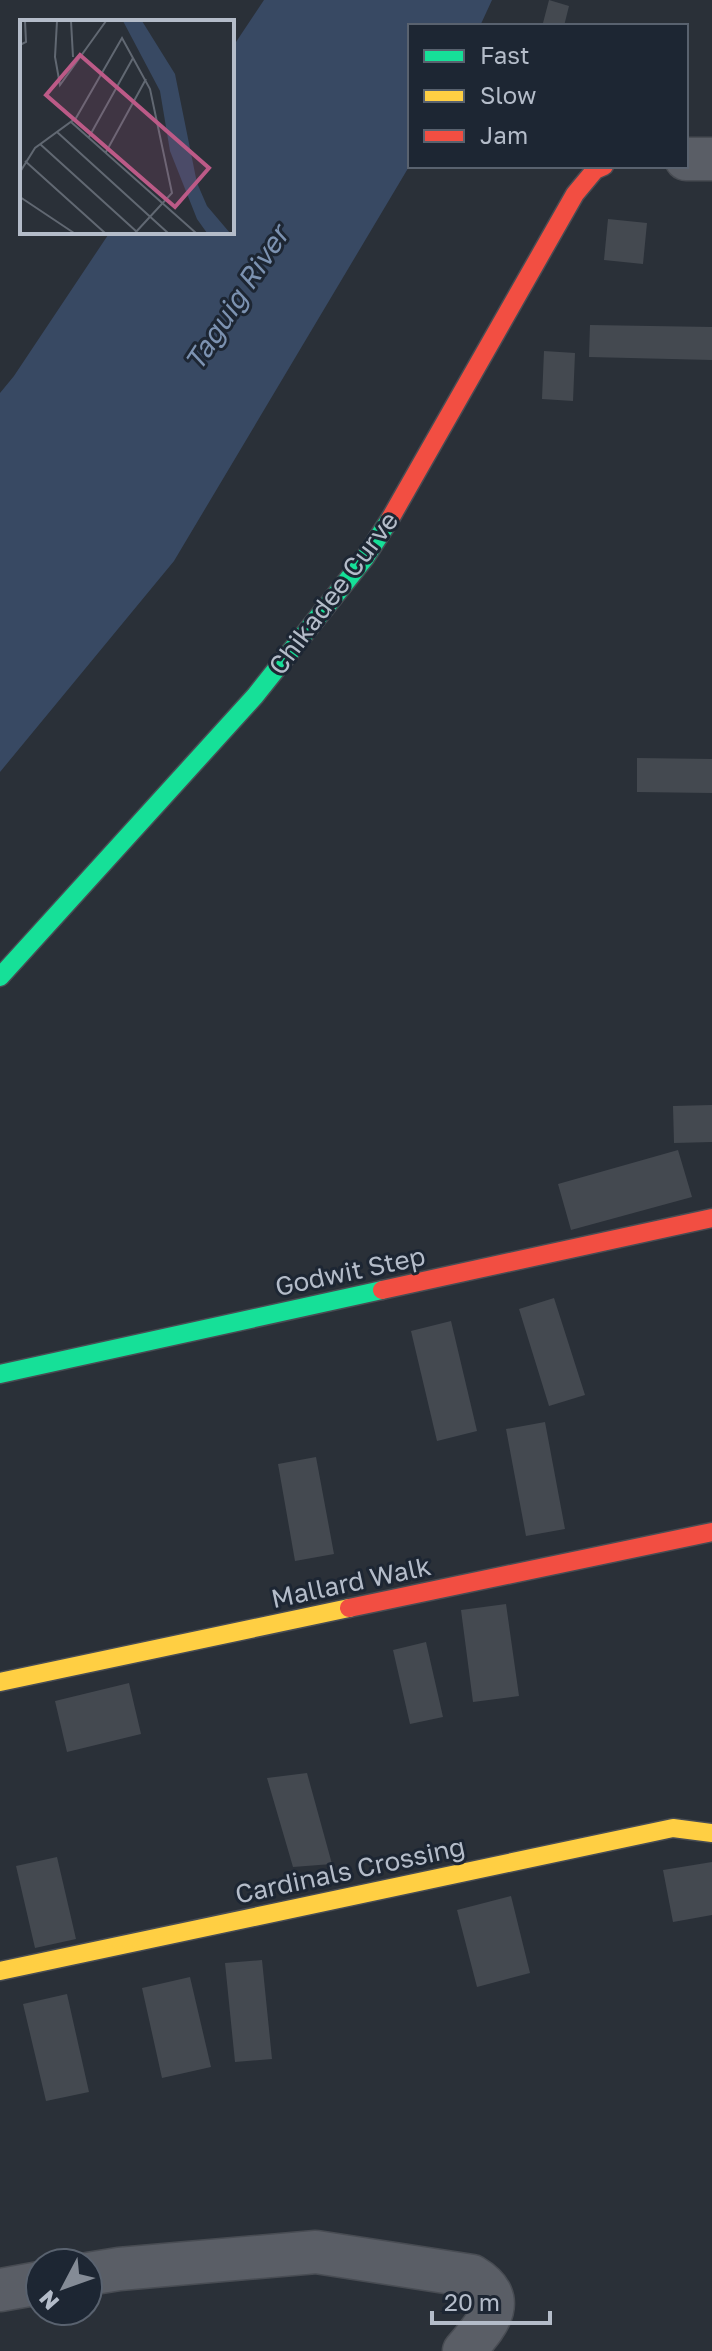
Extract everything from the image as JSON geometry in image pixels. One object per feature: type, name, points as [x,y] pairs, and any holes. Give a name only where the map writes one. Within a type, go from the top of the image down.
[{"type":"street","points":[[688,159],[712,159]]},
{"type":"street","name":"Chikadee Curve","points":[[0,977],[255,696],[365,558],[411,486],[575,194],[600,168]]},
{"type":"street","name":"Godwit Step","points":[[0,1374],[712,1218]]},
{"type":"street","name":"Mallard Walk","points":[[0,1682],[712,1532]]},
{"type":"street","name":"Cardinals Crossing","points":[[0,1971],[673,1828],[712,1833]]},
{"type":"street","points":[[104,2271],[316,2252],[472,2276],[491,2293],[493,2303],[489,2321],[464,2351]]},
{"type":"street","points":[[0,2290],[24,2286]]},
{"type":"water","name":"Taguig River","points":[[264,0],[492,0],[481,24],[408,24],[408,168],[174,561],[0,772],[0,393],[109,234],[234,234],[234,45]]},
{"type":"building","points":[[549,0],[569,6],[564,24],[543,23]]},
{"type":"building","points":[[608,219],[647,223],[643,264],[604,260]]},
{"type":"building","points":[[590,325],[712,327],[712,360],[589,357]]},
{"type":"building","points":[[544,351],[575,353],[573,401],[542,399]]},
{"type":"building","points":[[637,758],[712,759],[712,793],[637,792]]},
{"type":"building","points":[[712,1105],[712,1142],[674,1143],[673,1106]]},
{"type":"building","points":[[678,1150],[692,1197],[571,1230],[558,1184]]},
{"type":"building","points":[[554,1298],[585,1395],[549,1406],[519,1309]]},
{"type":"building","points":[[451,1321],[477,1431],[437,1441],[411,1331]]},
{"type":"building","points":[[545,1422],[565,1529],[526,1536],[506,1429]]},
{"type":"building","points":[[316,1457],[334,1554],[295,1561],[278,1464]]},
{"type":"building","points":[[506,1604],[519,1696],[473,1702],[461,1610]]},
{"type":"building","points":[[426,1642],[443,1717],[410,1724],[393,1650]]},
{"type":"building","points":[[129,1683],[141,1734],[67,1752],[55,1701]]},
{"type":"building","points":[[307,1773],[332,1864],[293,1867],[267,1778]]},
{"type":"building","points":[[57,1857],[76,1939],[35,1948],[16,1866]]},
{"type":"building","points":[[712,1862],[712,1915],[673,1922],[663,1870]]},
{"type":"building","points":[[511,1896],[530,1973],[477,1987],[457,1910]]},
{"type":"building","points":[[262,1960],[272,2059],[235,2062],[225,1963]]},
{"type":"building","points":[[190,1977],[211,2067],[162,2078],[142,1988]]},
{"type":"building","points":[[67,1994],[89,2092],[46,2101],[23,2004]]},
{"type":"traffic: fast","points":[[0,977],[255,696],[365,558],[390,519]]},
{"type":"traffic: fast","points":[[0,1374],[382,1290]]},
{"type":"traffic: slow","points":[[0,1682],[349,1608]]},
{"type":"traffic: slow","points":[[0,1971],[673,1828],[712,1833]]},
{"type":"traffic: jam","points":[[390,519],[575,194],[600,168]]},
{"type":"traffic: jam","points":[[382,1290],[712,1218]]},
{"type":"traffic: jam","points":[[349,1608],[712,1532]]}]
